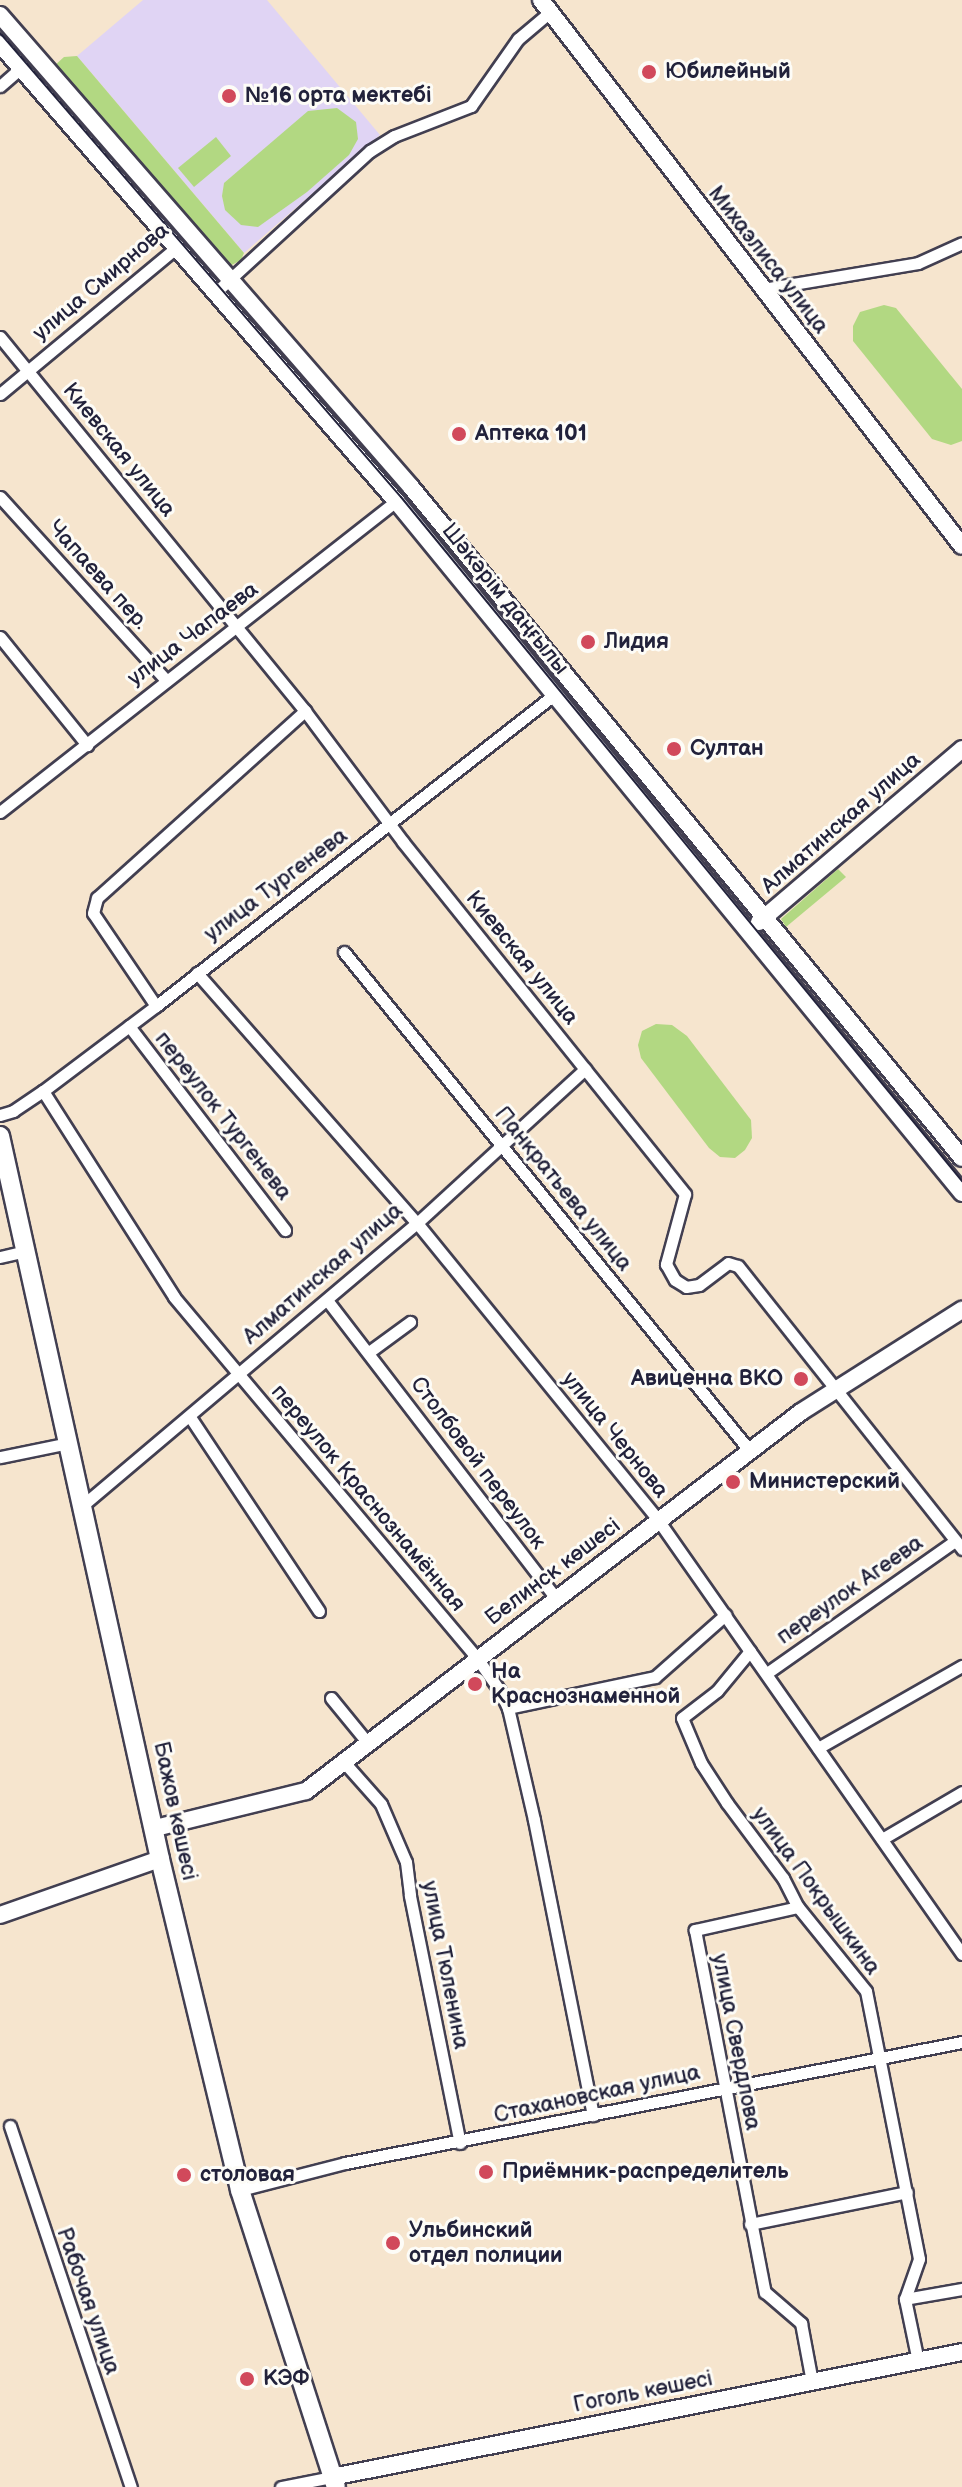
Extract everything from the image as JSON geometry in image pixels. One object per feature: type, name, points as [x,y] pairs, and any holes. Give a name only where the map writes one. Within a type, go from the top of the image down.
[{"type":"main road","name":"Михаэлиса улица","points":[[543,3],[962,546]]},
{"type":"main road","name":"Шәкәрім даңғылы","points":[[0,15],[411,487],[962,1158]]},
{"type":"main road","name":"Шәкәрім даңғылы","points":[[0,44],[396,501],[962,1193]]},
{"type":"main road","points":[[21,68],[35,55]]},
{"type":"main road","name":"улица Смирнова","points":[[177,247],[192,235]]},
{"type":"main road","name":"улица Чапаева","points":[[396,501],[411,487]]},
{"type":"main road","name":"улица Тургенева","points":[[555,694],[572,681]]},
{"type":"main road","name":"Алматинская улица","points":[[749,931],[962,749]]},
{"type":"main road","name":"Бажов көшесі","points":[[0,1136],[160,1859],[240,2190],[334,2482]]},
{"type":"main road","name":"Белинск көшесі","points":[[155,1828],[306,1791],[555,1597],[836,1387],[962,1310]]},
{"type":"main road","points":[[0,1915],[160,1859]]},
{"type":"main road","name":"Гоголь көшесі","points":[[334,2482],[962,2352]]},
{"type":"street","points":[[216,292],[370,151],[394,136],[471,106],[543,3]]},
{"type":"street","points":[[0,86],[21,68]]},
{"type":"street","points":[[763,289],[918,263],[962,243]]},
{"type":"street","name":"улица Смирнова","points":[[0,394],[177,247]]},
{"type":"street","name":"Киевская улица","points":[[0,337],[239,628],[685,1194],[666,1264],[675,1280],[686,1287],[699,1285],[728,1263],[738,1266],[959,1545]]},
{"type":"street","name":"Чапаева пер.","points":[[0,497],[167,681]]},
{"type":"street","name":"улица Чапаева","points":[[0,812],[239,628],[396,501]]},
{"type":"street","points":[[0,637],[87,745]]},
{"type":"street","name":"улица Тургенева","points":[[0,1115],[13,1111],[43,1091],[156,1006],[555,694]]},
{"type":"street","points":[[156,1006],[93,913],[97,898],[305,711]]},
{"type":"street","name":"Панкратьева улица","points":[[344,952],[750,1451]]},
{"type":"street","name":"улица Чернова","points":[[197,973],[417,1223],[658,1520],[962,1954]]},
{"type":"street","name":"переулок Тургенева","points":[[129,1026],[285,1230]]},
{"type":"street","name":"Алматинская улица","points":[[83,1505],[417,1223],[585,1069]]},
{"type":"street","name":"переулок Краснознамённая","points":[[43,1091],[174,1297],[477,1658],[508,1708],[593,2115]]},
{"type":"street","points":[[0,1257],[25,1251]]},
{"type":"street","name":"Столбовой переулок","points":[[327,1300],[555,1597]]},
{"type":"street","points":[[369,1352],[410,1322]]},
{"type":"street","points":[[190,1417],[319,1611]]},
{"type":"street","points":[[0,1457],[68,1443]]},
{"type":"street","name":"переулок Агеева","points":[[767,1673],[959,1545]]},
{"type":"street","points":[[508,1708],[655,1677],[725,1615]]},
{"type":"street","name":"улица Покрышкина","points":[[750,1651],[717,1691],[682,1718],[701,1763],[783,1878],[798,1907],[866,1991],[919,2259],[905,2299]]},
{"type":"street","points":[[818,1748],[962,1666]]},
{"type":"street","points":[[331,1698],[367,1742]]},
{"type":"street","name":"улица Тюленина","points":[[343,1761],[381,1804],[396,1832],[406,1862],[415,1924],[460,2143]]},
{"type":"street","points":[[882,1839],[962,1792]]},
{"type":"street","name":"улица Свердлова","points":[[798,1907],[695,1930],[765,2292],[801,2323],[812,2382]]},
{"type":"street","name":"Стахановская улица","points":[[240,2190],[345,2163],[460,2143],[962,2042]]},
{"type":"street","name":"Рабочая улица","points":[[10,2126],[131,2487]]},
{"type":"street","points":[[750,2224],[907,2192]]},
{"type":"street","points":[[918,2361],[905,2299],[962,2289]]},
{"type":"street","points":[[281,2487],[334,2482]]},
{"type":"shaded area","name":"№16 орта мектебі","points":[[143,0],[267,0],[380,135],[244,253],[77,56]]},
{"type":"green space","points":[[77,56],[244,253],[241,260],[230,266],[54,66],[64,57]]},
{"type":"green space","points":[[337,108],[356,122],[358,139],[349,155],[307,192],[258,227],[241,225],[225,210],[222,196],[224,183],[308,111]]},
{"type":"green space","points":[[216,137],[231,156],[194,187],[178,168]]},
{"type":"green space","points":[[884,305],[896,308],[962,389],[962,441],[951,445],[932,439],[853,341],[853,326],[860,312]]},
{"type":"green space","points":[[838,869],[846,877],[786,927],[781,919]]},
{"type":"green space","points":[[656,1024],[672,1025],[687,1036],[751,1120],[752,1138],[745,1150],[735,1158],[720,1157],[709,1148],[641,1058],[638,1045],[642,1031]]},
{"type":"tram line","points":[[0,33],[401,497],[962,1181]]},
{"type":"place","name":"Юбилейный","points":[[649,72]]},
{"type":"place","name":"№16 орта мектебі","points":[[229,96]]},
{"type":"place","name":"Аптека 101","points":[[459,434]]},
{"type":"place","name":"Лидия","points":[[588,642]]},
{"type":"place","name":"Султан","points":[[674,749]]},
{"type":"place","name":"Авиценна ВКО","points":[[801,1379]]},
{"type":"place","name":"Министерский","points":[[733,1482]]},
{"type":"place","name":"На Краснознаменной","points":[[475,1684]]},
{"type":"place","name":"Приёмник-распределитель","points":[[486,2172]]},
{"type":"place","name":"столовая","points":[[184,2175]]},
{"type":"place","name":"Ульбинский отдел полиции","points":[[393,2243]]},
{"type":"place","name":"КЭФ","points":[[247,2379]]}]
